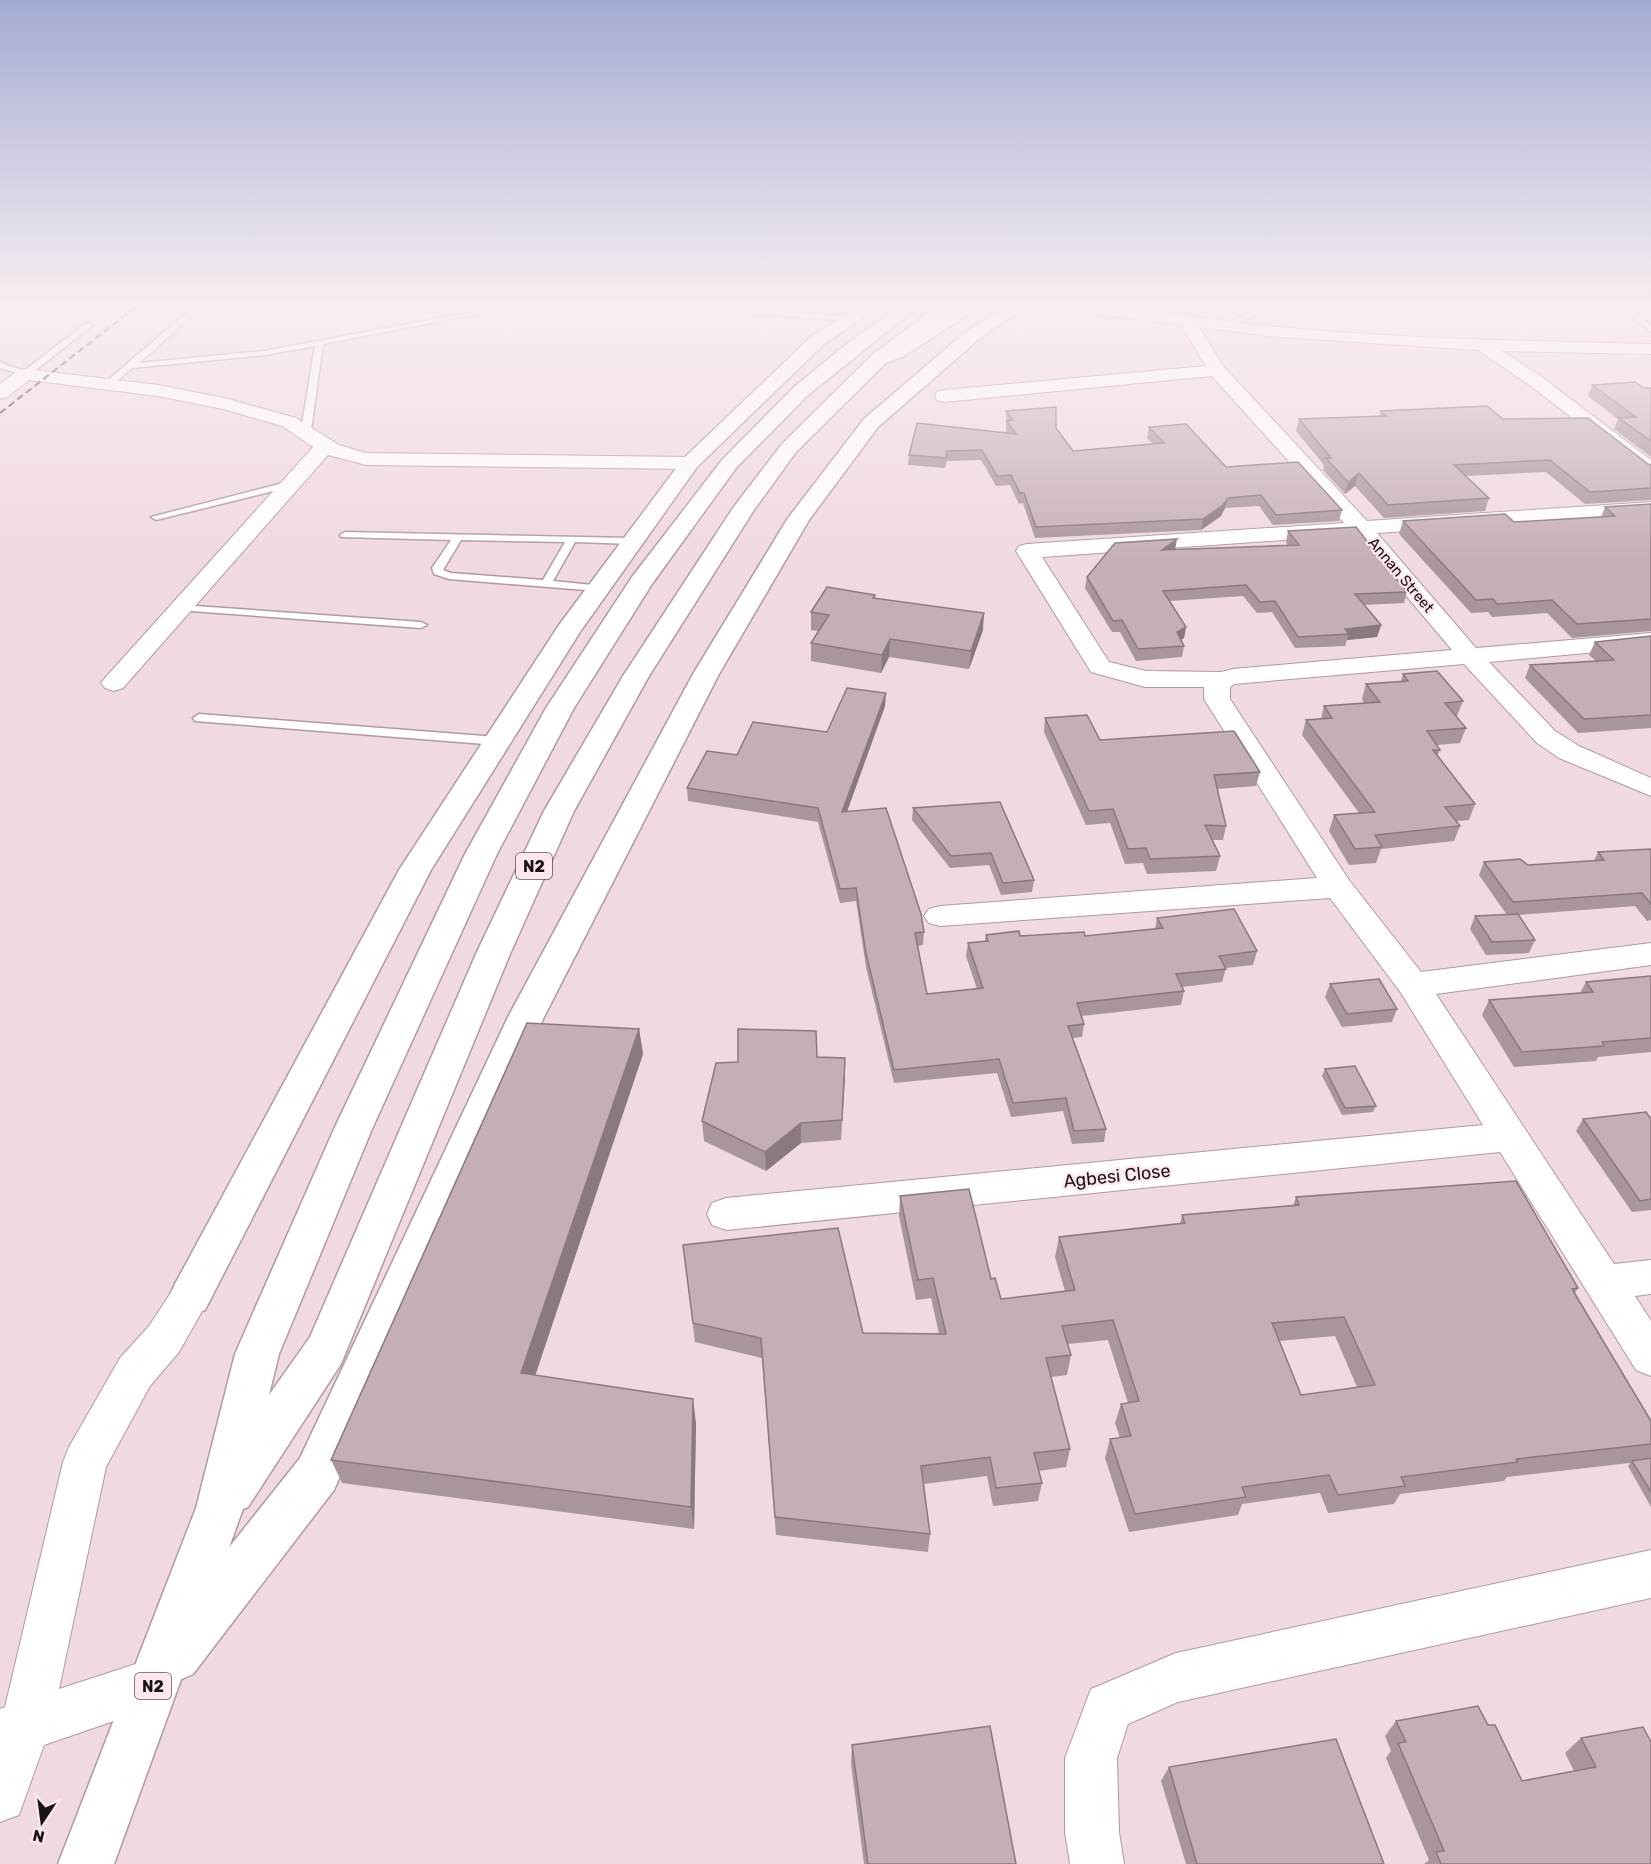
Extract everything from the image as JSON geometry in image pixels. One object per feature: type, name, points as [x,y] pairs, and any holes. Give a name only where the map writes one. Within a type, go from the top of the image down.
[{"type":"main road","points":[[190,1297],[416,870],[497,741],[568,630],[690,463],[767,389]]},
{"type":"main road","name":"N2","points":[[86,1864],[220,1508],[261,1343],[353,1129],[481,854],[560,708],[641,582],[729,464],[803,389]]},
{"type":"main road","name":"N2","points":[[220,1508],[326,1350],[493,954],[559,811],[636,676],[744,508],[789,448],[849,389]]},
{"type":"main road","points":[[154,1683],[317,1474],[526,1017],[706,674],[800,518],[871,423],[910,389]]},
{"type":"street","points":[[150,389],[236,407],[306,430],[325,446],[340,453],[366,459],[690,463]]},
{"type":"street","points":[[944,396],[1018,389]]},
{"type":"street","name":"Annan Street","points":[[1234,389],[1362,529],[1470,656],[1546,737],[1569,752],[1651,788]]},
{"type":"street","points":[[1545,389],[1651,470]]},
{"type":"street","points":[[114,683],[325,446]]},
{"type":"street","points":[[1651,508],[1027,551],[1100,667],[1145,679],[1222,680],[1233,677],[1651,640]]},
{"type":"street","points":[[1222,680],[1217,687],[1217,699],[1338,887],[1413,985],[1508,1137],[1651,1357]]},
{"type":"street","points":[[940,916],[1338,887]]},
{"type":"street","points":[[1413,985],[1651,954]]},
{"type":"street","name":"Agbesi Close","points":[[726,1214],[1508,1137]]},
{"type":"street","points":[[1604,1283],[1651,1277]]},
{"type":"street","points":[[0,1796],[13,1730],[85,1462],[135,1372],[164,1339],[190,1297]]},
{"type":"street","points":[[1097,1864],[1092,1832],[1091,1758],[1109,1707],[1176,1678],[1651,1574]]},
{"type":"street","points":[[13,1730],[154,1683]]},
{"type":"lane","points":[[306,430],[312,389]]},
{"type":"lane","points":[[156,517],[291,484]]},
{"type":"lane","points":[[345,535],[632,541]]},
{"type":"lane","points":[[458,537],[437,568],[438,572],[449,576],[598,588]]},
{"type":"lane","points":[[546,584],[572,539]]},
{"type":"lane","points":[[181,608],[421,625]]},
{"type":"lane","points":[[199,718],[497,741]]},
{"type":"building","points":[[1597,389],[1651,389],[1651,441],[1619,418],[1636,417]]},
{"type":"building","points":[[1487,406],[1503,419],[1588,418],[1651,465],[1651,488],[1590,492],[1550,460],[1454,465],[1489,498],[1388,505],[1359,473],[1348,482],[1326,458],[1331,458],[1299,419],[1386,416],[1381,411]]},
{"type":"building","points":[[1056,407],[1056,428],[1073,451],[1164,443],[1149,427],[1186,424],[1226,467],[1298,462],[1342,510],[1276,515],[1261,495],[1228,498],[1223,505],[1203,519],[1036,527],[1024,493],[1020,493],[1011,475],[997,476],[982,450],[947,451],[946,458],[909,455],[917,423],[1016,434],[1007,421],[1013,420],[1006,411]]},
{"type":"building","points":[[1651,504],[1651,619],[1577,624],[1552,600],[1497,604],[1493,599],[1476,600],[1403,521],[1505,514],[1514,522],[1615,516],[1605,507]]},
{"type":"building","points":[[1356,527],[1407,592],[1355,594],[1381,625],[1345,629],[1349,634],[1298,637],[1275,601],[1260,602],[1246,585],[1163,591],[1186,627],[1177,632],[1184,646],[1138,649],[1122,620],[1113,621],[1087,577],[1115,543],[1177,539],[1162,550],[1299,545],[1288,531]]},
{"type":"building","points":[[827,587],[875,595],[873,598],[984,613],[971,651],[890,639],[882,655],[811,643],[829,615],[811,612]]},
{"type":"building","points":[[1651,636],[1651,715],[1584,719],[1530,665],[1614,660],[1595,642]]},
{"type":"building","points":[[1437,671],[1463,701],[1445,703],[1466,728],[1427,731],[1440,750],[1433,750],[1475,804],[1445,807],[1460,826],[1375,835],[1382,847],[1355,849],[1334,815],[1375,812],[1306,720],[1332,718],[1324,706],[1380,702],[1366,684],[1408,681],[1403,674]]},
{"type":"building","points":[[847,688],[886,693],[842,812],[886,808],[921,914],[924,932],[915,933],[927,994],[983,988],[968,943],[988,941],[986,935],[1019,931],[1020,936],[1084,932],[1085,936],[1163,928],[1157,918],[1234,909],[1257,951],[1219,956],[1226,969],[1176,974],[1184,991],[1077,1003],[1084,1024],[1068,1026],[1106,1129],[1074,1131],[1066,1098],[1013,1103],[999,1059],[894,1070],[866,953],[856,888],[840,889],[818,808],[687,788],[707,751],[737,755],[753,722],[827,732]]},
{"type":"building","points":[[1087,715],[1100,740],[1234,731],[1260,772],[1214,775],[1226,826],[1205,825],[1220,856],[1150,859],[1146,848],[1128,849],[1113,809],[1089,811],[1045,718]]},
{"type":"building","points":[[1000,802],[1034,880],[1003,883],[991,853],[951,856],[913,808]]},
{"type":"building","points":[[1650,849],[1651,904],[1642,893],[1513,902],[1484,862],[1520,859],[1528,865],[1604,860],[1598,852]]},
{"type":"building","points":[[1518,914],[1535,940],[1492,942],[1475,916]]},
{"type":"building","points":[[1651,976],[1651,1038],[1602,1042],[1604,1046],[1522,1052],[1489,1000],[1593,992],[1586,982]]},
{"type":"building","points":[[1379,979],[1397,1009],[1347,1014],[1330,984]]},
{"type":"building","points":[[527,1023],[639,1029],[521,1373],[693,1399],[691,1507],[331,1460]]},
{"type":"building","points":[[738,1029],[816,1031],[817,1057],[845,1058],[842,1120],[801,1123],[765,1152],[702,1121],[716,1063],[738,1062]]},
{"type":"building","points":[[1355,1066],[1376,1106],[1345,1108],[1325,1069]]},
{"type":"building","points":[[1646,1112],[1651,1119],[1651,1199],[1640,1201],[1583,1119]]},
{"type":"building","points":[[1516,1181],[1578,1288],[1572,1289],[1651,1421],[1651,1444],[1516,1459],[1518,1462],[1401,1477],[1405,1486],[1338,1495],[1329,1475],[1242,1487],[1246,1497],[1135,1514],[1110,1439],[1131,1436],[1121,1404],[1139,1401],[1113,1320],[1062,1326],[1071,1355],[1046,1358],[1070,1449],[1034,1453],[1042,1483],[996,1488],[990,1457],[921,1466],[930,1534],[775,1517],[761,1338],[693,1323],[683,1245],[838,1228],[863,1333],[946,1334],[933,1278],[918,1280],[900,1196],[969,1189],[991,1279],[995,1278],[1001,1299],[1075,1290],[1059,1237],[1185,1223],[1182,1215],[1299,1205],[1296,1197]],"holes":[[[1344,1317],[1375,1385],[1301,1395],[1272,1323]]]},
{"type":"building","points":[[1651,1458],[1651,1492],[1632,1461]]},
{"type":"building","points":[[1478,1706],[1488,1725],[1495,1725],[1522,1781],[1596,1767],[1581,1738],[1643,1727],[1651,1742],[1651,1864],[1441,1864],[1436,1852],[1444,1851],[1398,1743],[1406,1742],[1396,1721]]},
{"type":"building","points":[[990,1726],[1016,1864],[868,1864],[852,1745]]},
{"type":"building","points":[[1336,1739],[1384,1864],[1197,1864],[1169,1767]]},
{"type":"railway","points":[[0,413],[31,389]]}]
